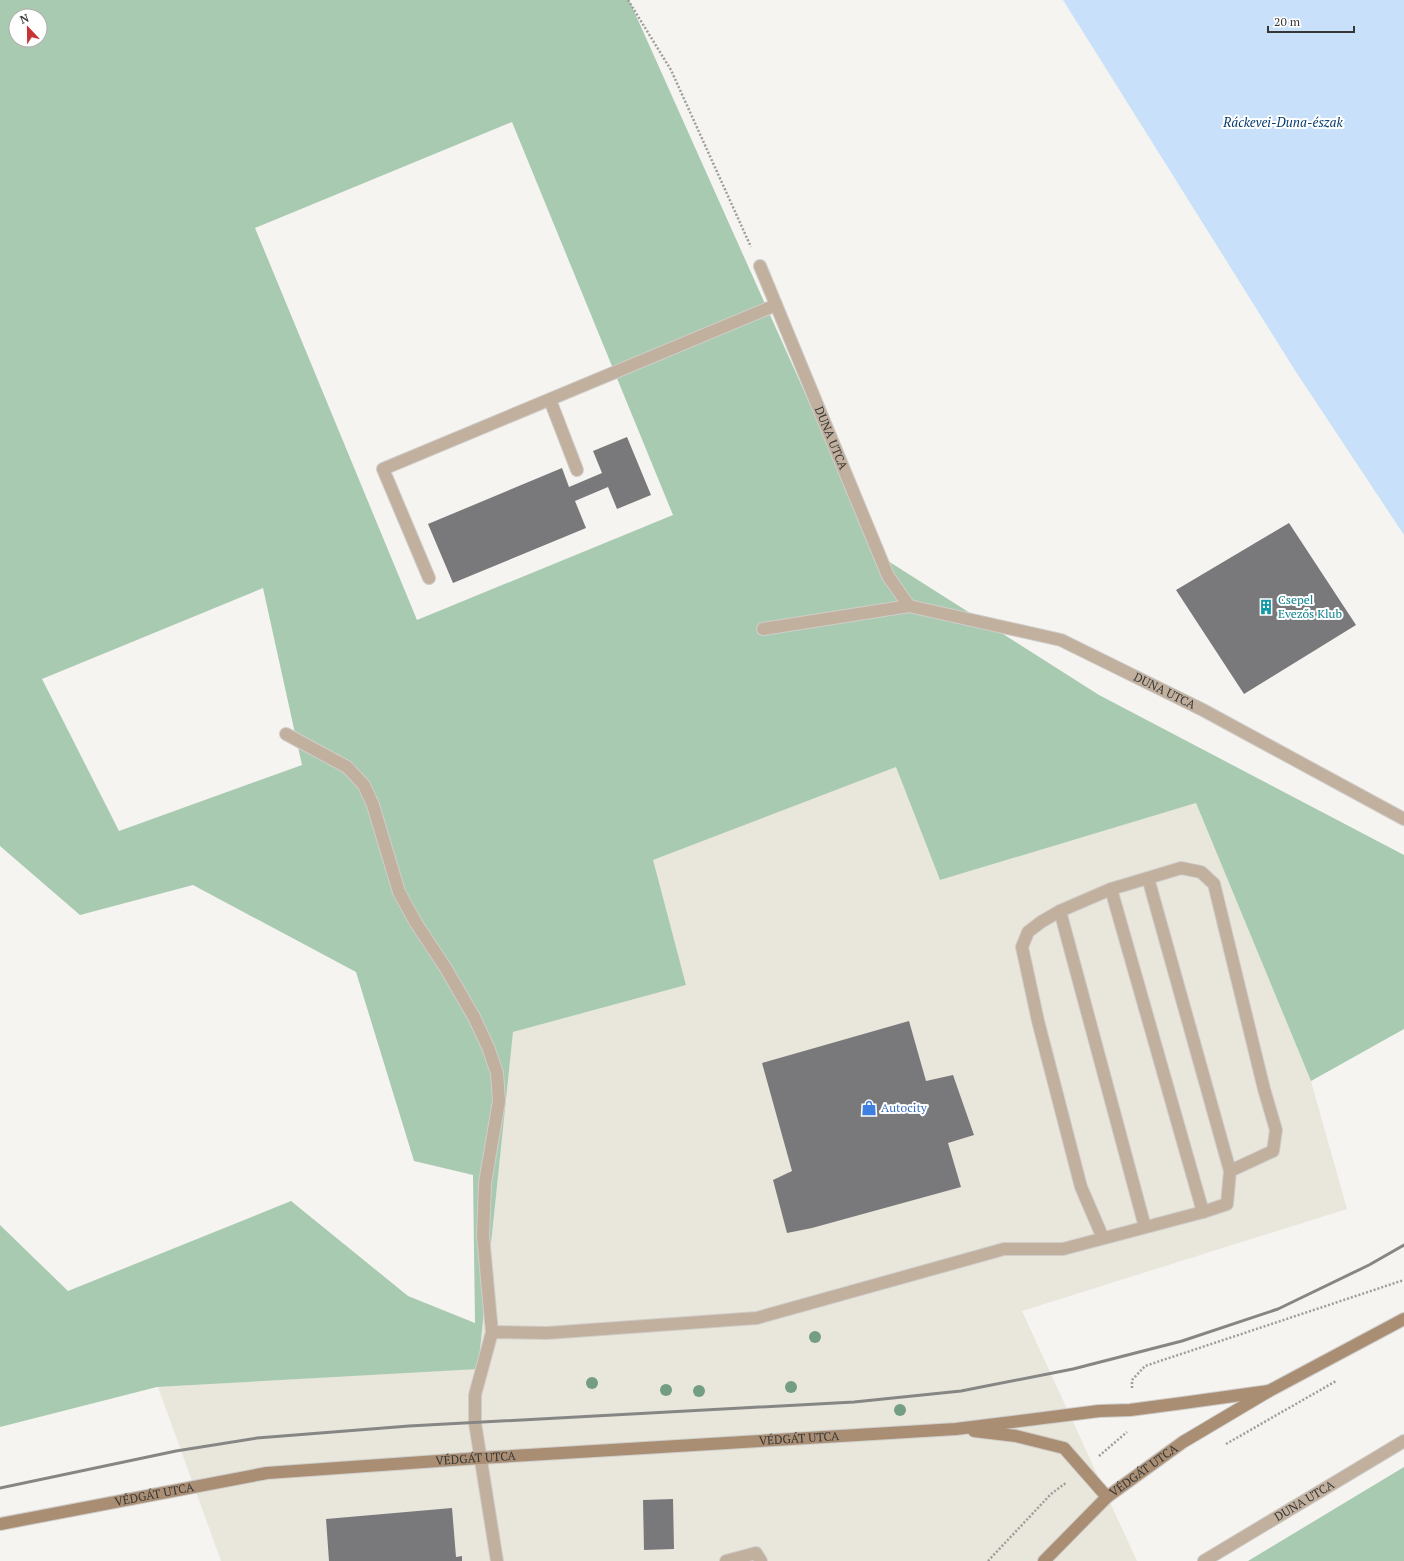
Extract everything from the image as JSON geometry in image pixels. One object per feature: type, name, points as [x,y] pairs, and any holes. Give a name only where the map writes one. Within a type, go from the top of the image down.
[{"type":"main road","name":"VÉDGÁT UTCA","points":[[956,1429],[1016,1436],[1064,1448],[1107,1497],[1183,1442],[1269,1390],[1404,1319]]},
{"type":"main road","name":"VÉDGÁT UTCA","points":[[0,1524],[267,1473],[480,1458],[956,1429],[1099,1411],[1130,1410],[1269,1390]]},
{"type":"main road","points":[[1044,1561],[1107,1497]]},
{"type":"lane","name":"DUNA UTCA","points":[[760,266],[888,576],[909,606]]},
{"type":"lane","points":[[429,578],[383,469],[776,305]]},
{"type":"lane","points":[[550,400],[577,470]]},
{"type":"lane","name":"DUNA UTCA","points":[[763,629],[909,606],[1061,640],[1203,710],[1404,819]]},
{"type":"lane","points":[[286,734],[347,767],[364,785],[373,805],[399,892],[416,923],[445,967],[474,1017],[488,1047],[497,1073],[499,1101],[485,1183],[483,1228],[492,1332],[475,1395],[475,1423],[497,1561]]},
{"type":"lane","points":[[1103,1238],[1081,1187],[1038,1021],[1022,947],[1028,932],[1041,922],[1060,911],[1111,889],[1181,868],[1201,872],[1214,884],[1264,1088],[1276,1130],[1273,1151],[1230,1171]]},
{"type":"lane","points":[[492,1332],[547,1333],[757,1318],[1004,1249],[1063,1249],[1203,1212],[1227,1204],[1230,1171],[1148,878]]},
{"type":"lane","points":[[1111,889],[1203,1212]]},
{"type":"lane","points":[[1060,911],[1145,1227]]},
{"type":"lane","name":"DUNA UTCA","points":[[1204,1561],[1404,1441]]},
{"type":"lane","points":[[726,1561],[756,1553],[761,1561]]},
{"type":"path","points":[[628,0],[671,70],[760,266]]},
{"type":"shaded area","points":[[896,767],[940,880],[1196,803],[1311,1081],[1347,1209],[1022,1311],[1137,1561],[221,1561],[158,1387],[478,1368],[513,1032],[686,985],[652,860]]},
{"type":"green space","points":[[0,0],[629,0],[877,554],[1099,695],[1404,855],[1404,1029],[1311,1081],[1196,803],[940,880],[896,767],[653,860],[686,985],[513,1032],[478,1369],[157,1387],[0,1427],[0,1225],[68,1291],[291,1201],[408,1296],[475,1323],[473,1175],[414,1161],[356,972],[193,885],[80,915],[0,846]],"holes":[[[512,122],[673,515],[417,620],[255,228]],[[263,588],[302,765],[119,831],[42,679]]]},
{"type":"green space","points":[[1404,1467],[1404,1561],[1248,1561]]},
{"type":"water","name":"Ráckevei-Duna-észak","points":[[1063,0],[1404,0],[1404,535],[1296,372]]},
{"type":"building","points":[[627,437],[651,495],[617,509],[608,487],[575,501],[586,528],[453,583],[428,524],[562,468],[569,487],[602,473],[593,451]]},
{"type":"building","name":"Csepel Evezős Klub","points":[[1289,523],[1356,625],[1244,694],[1176,590]]},
{"type":"building","name":"Autocity","points":[[909,1021],[926,1081],[953,1075],[974,1135],[948,1143],[961,1187],[812,1228],[787,1233],[773,1180],[792,1171],[762,1063]]},
{"type":"building","points":[[673,1499],[674,1549],[644,1550],[643,1500]]},
{"type":"building","points":[[452,1508],[456,1557],[462,1556],[462,1561],[329,1561],[326,1519]]},
{"type":"railway","points":[[0,1488],[176,1451],[257,1438],[409,1426],[854,1402],[961,1391],[1073,1369],[1182,1341],[1278,1309],[1369,1265],[1404,1245]]},
{"type":"place","name":"Csepel Evezős Klub","points":[[1266,607]]},
{"type":"place","name":"Autocity","points":[[869,1108]]}]
